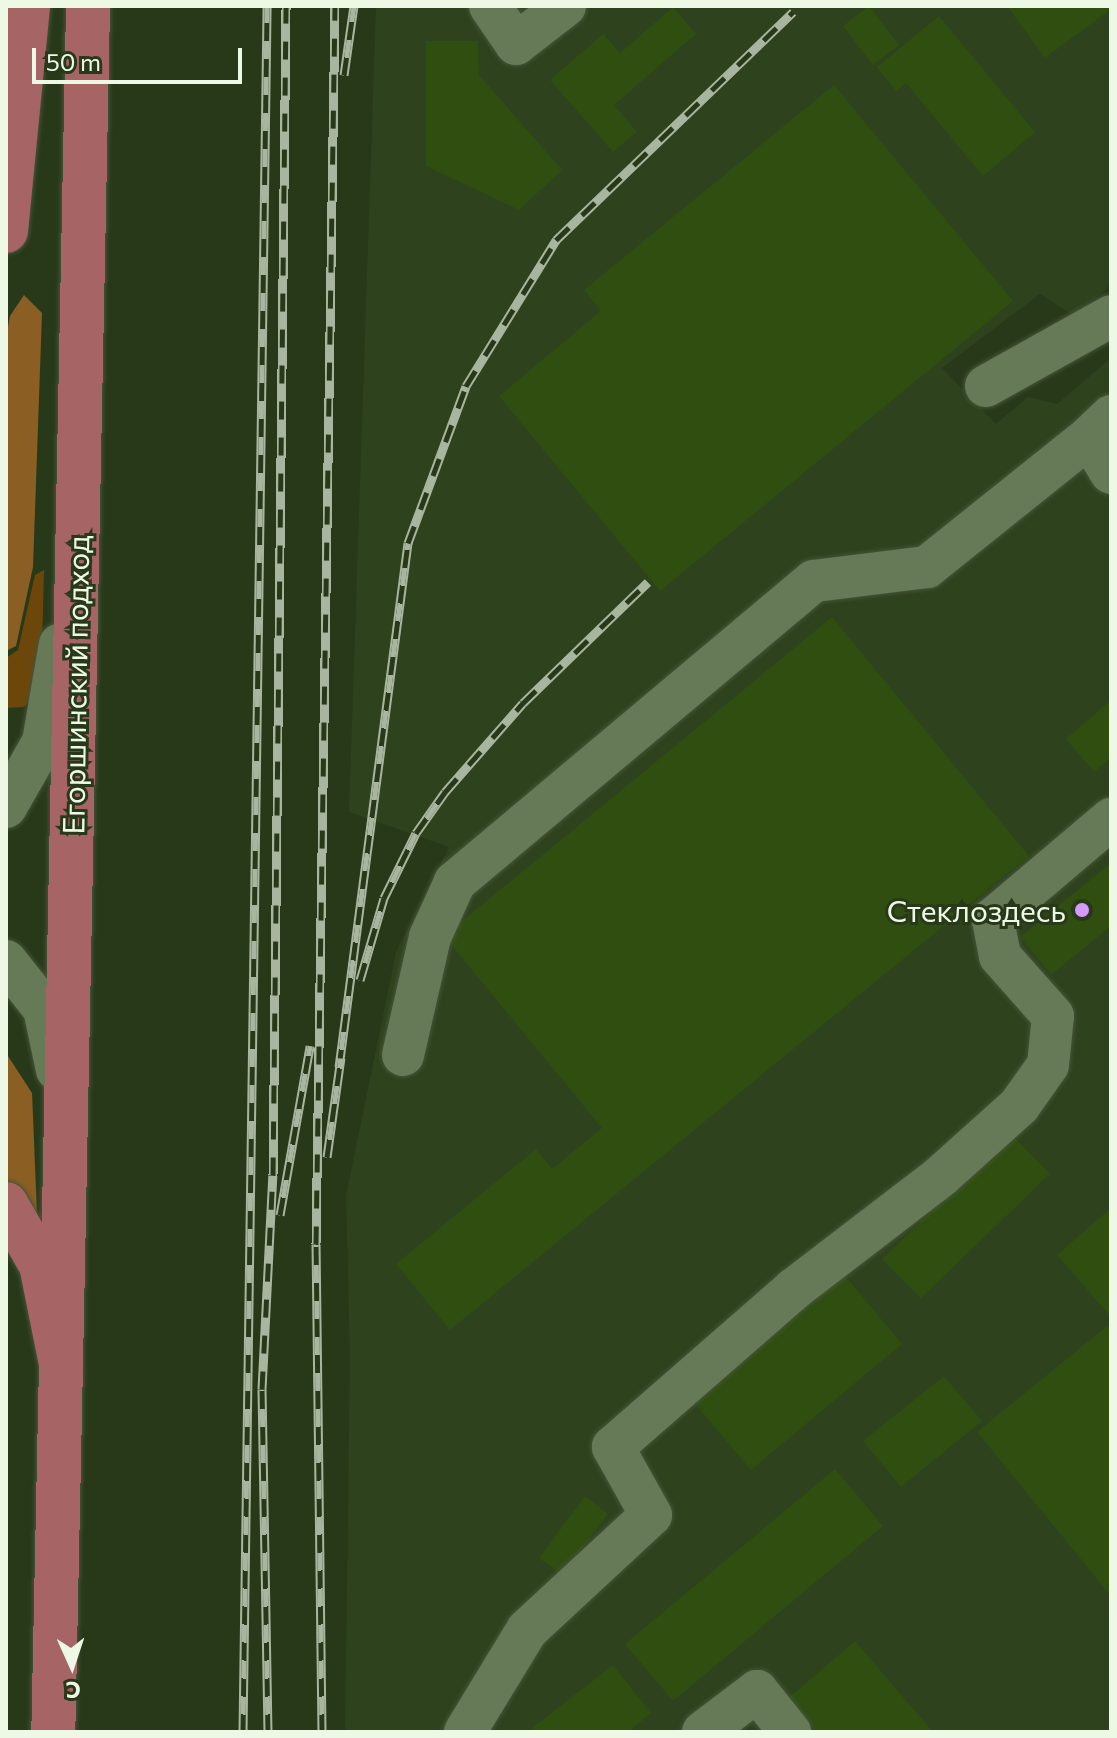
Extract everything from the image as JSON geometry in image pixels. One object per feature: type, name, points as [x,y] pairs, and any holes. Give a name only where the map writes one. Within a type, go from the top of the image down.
[{"type":"main road","points":[[6,231],[28,6]]},
{"type":"main road","name":"Егоршинский подход","points":[[61,1364],[88,6]]},
{"type":"main road","points":[[6,1204],[41,1265],[61,1364],[53,1732]]},
{"type":"lane","points":[[490,6],[516,44],[565,6]]},
{"type":"lane","points":[[986,386],[1111,316]]},
{"type":"lane","points":[[403,1055],[430,937],[455,882],[814,581],[927,567],[1100,426],[1111,473]]},
{"type":"lane","points":[[6,807],[38,757],[49,716],[80,443]]},
{"type":"lane","points":[[465,1732],[527,1630],[651,1515],[613,1447],[794,1289],[941,1176],[1019,1106],[1048,1065],[1053,1016],[1000,956],[993,919],[1111,819]]},
{"type":"lane","points":[[6,961],[44,1009],[50,1048],[67,1097]]},
{"type":"lane","points":[[703,1732],[757,1691],[790,1732]]},
{"type":"shaded area","points":[[376,6],[1111,6],[1111,285],[1074,316],[1040,294],[942,368],[996,424],[1028,397],[1057,404],[1111,358],[1111,1732],[345,1732],[350,1358],[346,1196],[396,952],[449,847],[349,812]]},
{"type":"shaded area","points":[[24,295],[42,313],[33,567],[16,646],[6,651],[6,338],[10,316]]},
{"type":"shaded area","points":[[44,570],[41,686],[24,707],[6,708],[6,658],[18,650],[35,575]]},
{"type":"shaded area","points":[[6,1053],[32,1093],[37,1213],[6,1179]]},
{"type":"building","points":[[869,6],[899,45],[873,65],[843,26]]},
{"type":"building","points":[[1007,6],[1111,6],[1111,9],[1045,58]]},
{"type":"building","points":[[673,7],[696,34],[614,105],[637,132],[613,152],[550,80],[603,34],[620,53]]},
{"type":"building","points":[[939,16],[1035,132],[983,176],[906,83],[896,91],[877,67]]},
{"type":"building","points":[[426,41],[478,41],[479,75],[562,170],[519,210],[426,166]]},
{"type":"building","points":[[834,85],[1013,301],[660,591],[499,396],[601,311],[584,290]]},
{"type":"building","points":[[832,617],[1029,856],[450,1330],[396,1264],[536,1149],[552,1169],[602,1128],[444,936]]},
{"type":"building","points":[[1111,700],[1111,757],[1094,772],[1066,739]]},
{"type":"building","points":[[1111,863],[1111,926],[1051,975],[1020,937]]},
{"type":"building","points":[[1011,1134],[1050,1174],[921,1298],[882,1259]]},
{"type":"building","points":[[1111,1208],[1111,1317],[1057,1255]]},
{"type":"building","points":[[841,1271],[902,1344],[751,1470],[690,1398]]},
{"type":"building","points":[[1107,1326],[1111,1330],[1111,1596],[977,1432]]},
{"type":"building","points":[[944,1376],[982,1421],[901,1487],[863,1441]]},
{"type":"building","points":[[835,1469],[883,1526],[673,1701],[625,1644]]},
{"type":"building","points":[[585,1496],[608,1514],[562,1575],[539,1558]]},
{"type":"building","points":[[855,1641],[933,1732],[815,1732],[787,1699]]},
{"type":"building","points":[[613,1665],[651,1713],[628,1732],[527,1732]]},
{"type":"railway","points":[[243,1732],[267,6]]},
{"type":"railway","points":[[268,1732],[262,1389],[273,1175],[286,6]]},
{"type":"railway","points":[[322,1732],[316,1244],[335,6]]},
{"type":"railway","points":[[344,75],[354,6]]},
{"type":"railway","points":[[339,1067],[408,543],[466,386],[556,240],[793,12]]},
{"type":"railway","points":[[360,980],[384,898],[416,833],[445,792],[523,703],[648,582]]},
{"type":"railway","points":[[280,1215],[310,1046]]},
{"type":"railway","points":[[327,1157],[341,1058]]},
{"type":"place","name":"Стеклоздесь","points":[[1082,910]]}]
